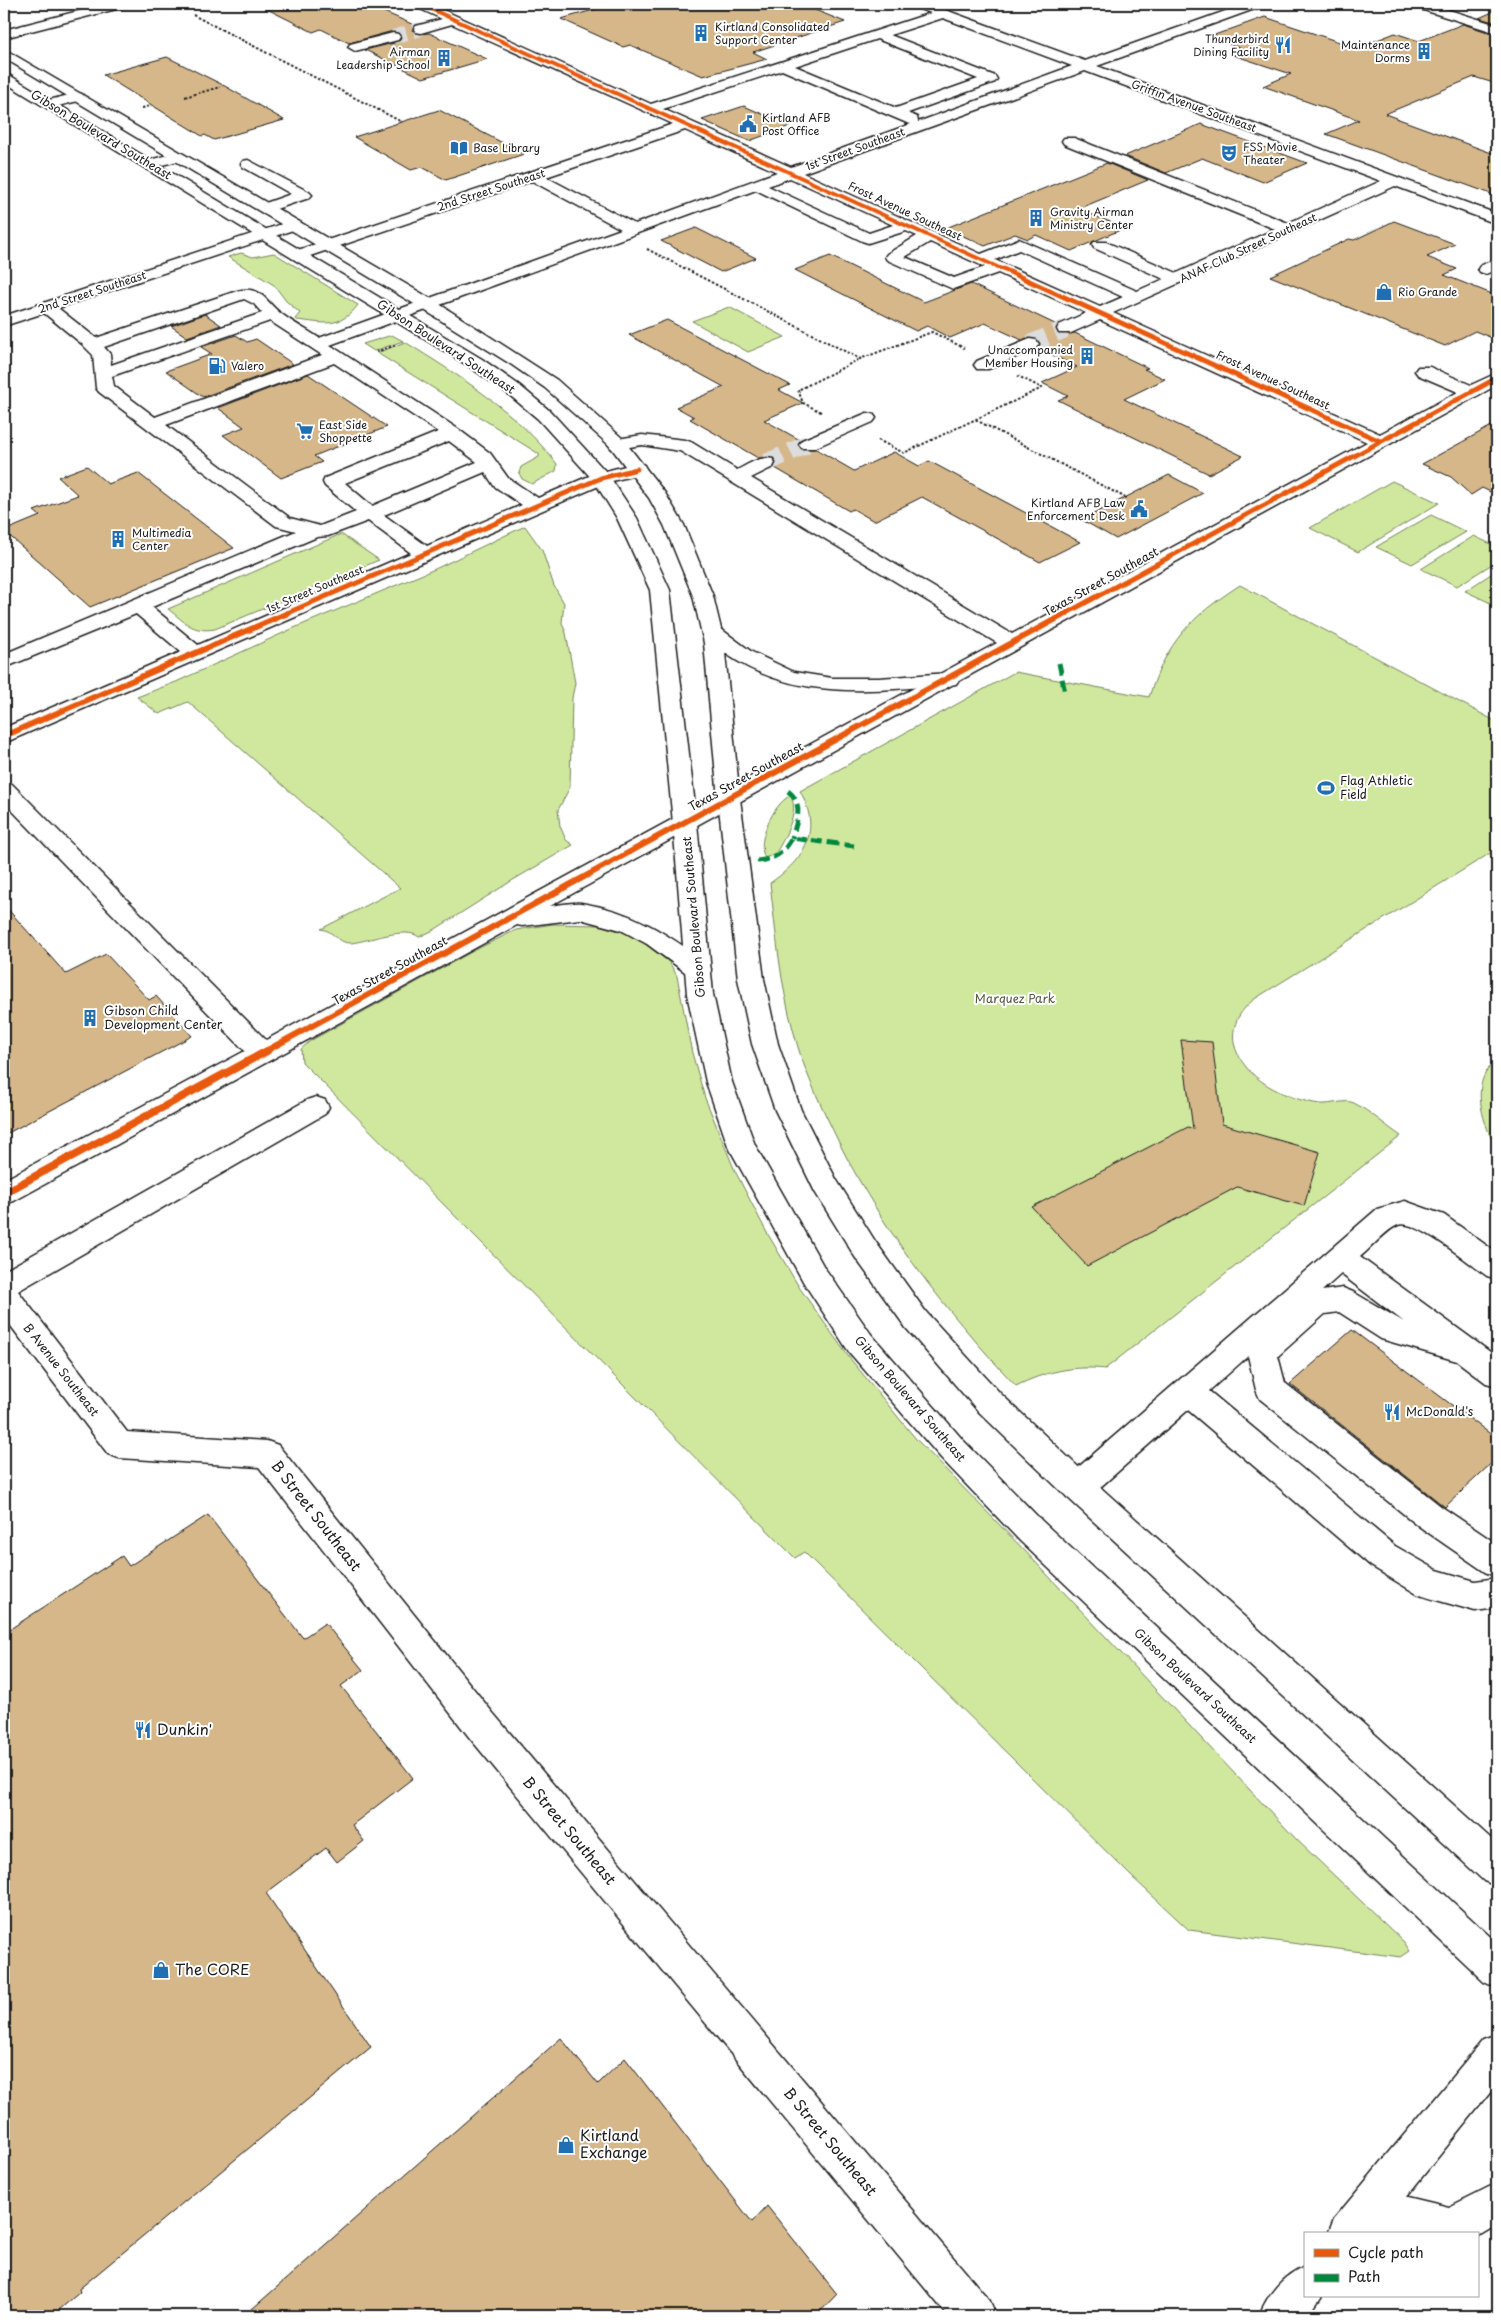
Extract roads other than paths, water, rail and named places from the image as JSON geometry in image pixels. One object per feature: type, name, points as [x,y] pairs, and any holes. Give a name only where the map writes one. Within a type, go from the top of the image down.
[{"type":"street","points":[[4,34],[120,4]]},
{"type":"street","name":"Frost Avenue Southeast","points":[[420,4],[1380,441]]},
{"type":"street","name":"Griffin Avenue Southeast","points":[[918,4],[1497,219]]},
{"type":"street","name":"1st Street Southeast","points":[[318,344],[1256,4]]},
{"type":"street","points":[[1418,4],[1497,29]]},
{"type":"street","points":[[650,109],[944,14]]},
{"type":"street","points":[[421,29],[454,19]]},
{"type":"street","points":[[879,35],[990,79],[896,113]]},
{"type":"street","points":[[355,47],[392,37]]},
{"type":"street","name":"Gibson Boulevard Southeast","points":[[4,53],[518,360],[587,414],[637,469],[658,497],[674,525],[703,596],[712,631],[728,799],[750,980],[765,1044],[788,1110],[825,1184],[864,1249],[916,1320],[989,1402],[1078,1487],[1497,1868]]},
{"type":"street","points":[[784,66],[923,124]]},
{"type":"street","name":"Gibson Boulevard Southeast","points":[[4,76],[397,314],[513,388],[550,421],[601,478],[628,518],[660,590],[685,823],[700,994],[719,1082],[742,1146],[814,1275],[860,1343],[952,1449],[1031,1531],[1497,1969]]},
{"type":"street","points":[[50,104],[78,97]]},
{"type":"street","name":"2nd Street Southeast","points":[[298,255],[685,125]]},
{"type":"street","points":[[1069,141],[1289,229]]},
{"type":"street","points":[[150,164],[177,157]]},
{"type":"street","points":[[248,164],[304,195],[265,208]]},
{"type":"street","points":[[533,176],[633,229]]},
{"type":"street","name":"ANAF Club Street Southeast","points":[[1065,329],[1394,181]]},
{"type":"street","points":[[763,189],[868,238],[908,225]]},
{"type":"street","name":"2nd Street Southeast","points":[[4,321],[294,225]]},
{"type":"street","points":[[930,235],[893,257],[953,284],[1000,267]]},
{"type":"street","points":[[982,259],[1019,244],[1138,297]]},
{"type":"street","points":[[1100,245],[1178,279]]},
{"type":"street","points":[[93,345],[242,294],[249,294],[266,306],[272,314],[452,434],[483,457],[501,482],[536,506]]},
{"type":"street","points":[[46,307],[93,345],[100,354],[105,388],[283,522],[321,532],[370,514],[488,464]]},
{"type":"street","points":[[103,373],[272,314]]},
{"type":"street","points":[[986,363],[1030,344]]},
{"type":"street","points":[[152,424],[336,356]]},
{"type":"street","points":[[1424,371],[1472,392]]},
{"type":"street","name":"Texas Street Southeast","points":[[4,1193],[508,920],[1497,378]]},
{"type":"street","points":[[808,444],[867,418]]},
{"type":"street","points":[[425,554],[370,514],[332,482],[452,434]]},
{"type":"street","points":[[616,444],[642,440],[686,446],[1012,643]]},
{"type":"street","points":[[737,477],[766,463]]},
{"type":"street","name":"1st Street Southeast","points":[[4,736],[601,478],[637,469]]},
{"type":"street","points":[[4,662],[140,606],[314,530]]},
{"type":"street","points":[[140,606],[195,653]]},
{"type":"street","points":[[712,631],[730,646],[766,668],[806,680],[850,685],[948,679]]},
{"type":"street","points":[[4,789],[263,1053]]},
{"type":"street","points":[[508,920],[580,911],[612,919],[629,924],[656,938],[698,969]]},
{"type":"street","points":[[4,1285],[316,1107]]},
{"type":"street","points":[[1078,1487],[1387,1217],[1406,1212],[1434,1223],[1497,1268]]},
{"type":"street","points":[[1340,1258],[1497,1374]]},
{"type":"street","name":"B Avenue Southeast","points":[[4,1295],[119,1445]]},
{"type":"street","points":[[1466,1351],[1392,1330],[1343,1300],[1318,1303],[1262,1352],[1271,1390],[1431,1517],[1497,1562]]},
{"type":"street","points":[[1187,1391],[1383,1556],[1429,1583],[1475,1596],[1497,1593]]},
{"type":"street","name":"B Street Southeast","points":[[119,1445],[268,1454],[480,1725],[975,2316]]},
{"type":"street","points":[[1359,2221],[1497,2054]]},
{"type":"street","points":[[1359,2221],[1452,2228],[1497,2203]]},
{"type":"street","points":[[1280,2316],[1304,2288]]},
{"type":"tunnel","points":[[393,37],[421,29]]},
{"type":"tunnel","points":[[1030,344],[1065,329]]},
{"type":"tunnel","points":[[766,463],[808,444]]},
{"type":"place","name":"Kirtland Consolidated Support Center","points":[[701,33]]},
{"type":"place","name":"Thunderbird Dining Facility","points":[[1283,45]]},
{"type":"place","name":"Maintenance Dorms","points":[[1424,51]]},
{"type":"place","name":"Airman Leadership School","points":[[444,58]]},
{"type":"place","name":"Kirtland AFB Post Office","points":[[748,124]]},
{"type":"place","name":"Base Library","points":[[459,148]]},
{"type":"place","name":"FSS Movie Theater","points":[[1229,153]]},
{"type":"place","name":"Gravity Airman Ministry Center","points":[[1036,218]]},
{"type":"place","name":"Rio Grande","points":[[1384,292]]},
{"type":"place","name":"Unaccompanied Member Housing","points":[[1087,356]]},
{"type":"place","name":"Valero","points":[[217,366]]},
{"type":"place","name":"East Side Shoppette","points":[[305,431]]},
{"type":"place","name":"Kirtland AFB Law Enforcement Desk","points":[[1139,509]]},
{"type":"place","name":"Multimedia Center","points":[[118,539]]},
{"type":"place","name":"Flag Athletic Field","points":[[1326,788]]},
{"type":"place","name":"Gibson Child Development Center","points":[[90,1018]]},
{"type":"place","name":"McDonald's","points":[[1392,1412]]},
{"type":"place","name":"Dunkin'","points":[[143,1730]]},
{"type":"place","name":"The CORE","points":[[161,1970]]},
{"type":"place","name":"Kirtland Exchange","points":[[566,2145]]},
{"type":"park label","name":"Marquez Park","points":[[1015,999]]}]
